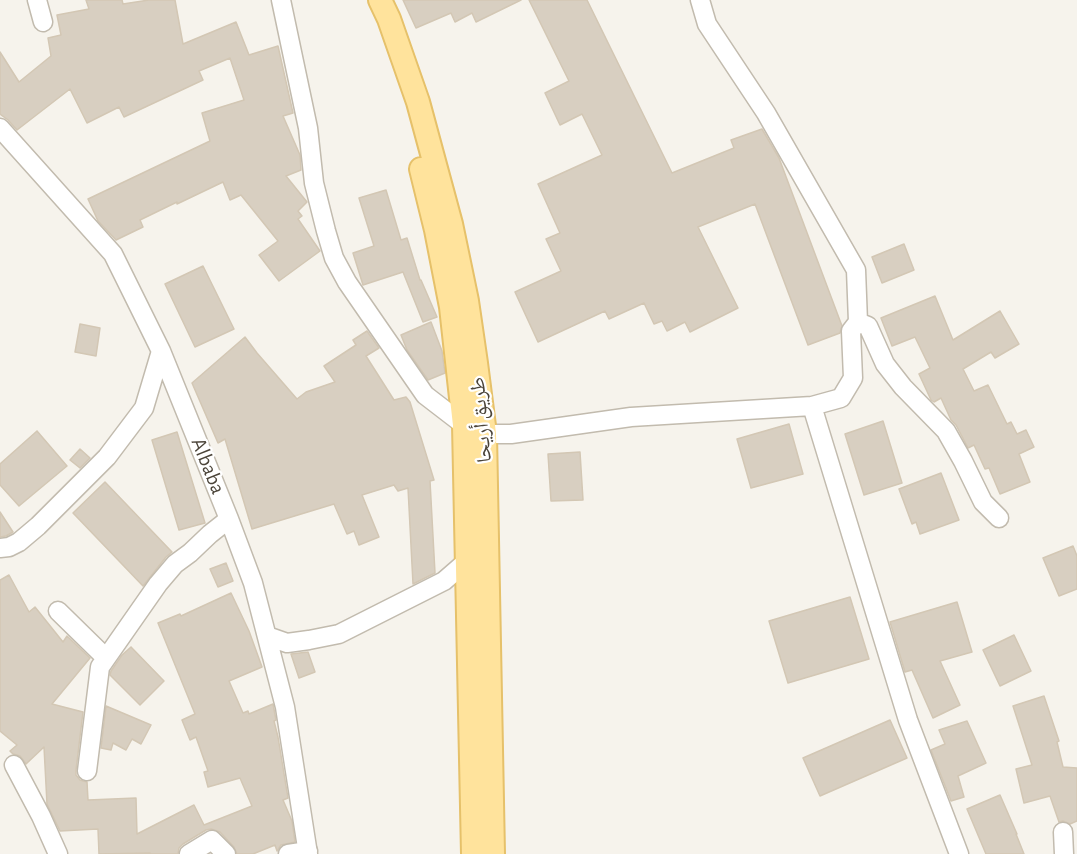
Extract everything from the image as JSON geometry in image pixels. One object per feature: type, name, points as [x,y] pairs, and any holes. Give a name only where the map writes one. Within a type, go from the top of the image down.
[{"type":"main road","name":"طريق أريحا","points":[[364,0],[409,121],[436,230],[451,307],[464,425],[472,854]]},
{"type":"main road","name":"طريق أريحا","points":[[380,0],[389,19],[418,102],[451,224],[467,301],[485,434],[493,854]]},
{"type":"street","points":[[37,0],[43,22]]},
{"type":"street","points":[[281,0],[308,128],[314,183],[334,258],[347,282],[425,395],[464,425],[485,434],[511,434],[631,417],[812,406],[841,398],[853,378],[851,332],[858,322],[855,270],[766,112],[707,24],[700,0]]},
{"type":"street","name":"Albaba","points":[[0,128],[113,254],[161,351],[230,519],[253,582],[285,707],[308,852]]},
{"type":"street","points":[[858,322],[868,326],[885,364],[903,387],[946,431],[983,502],[999,518]]},
{"type":"street","points":[[0,548],[19,542],[32,531],[107,457],[144,408],[161,351]]},
{"type":"street","points":[[812,406],[908,720],[959,854]]},
{"type":"street","points":[[87,771],[100,667],[158,584],[176,564],[230,519]]},
{"type":"street","points":[[267,636],[287,643],[339,634],[444,581],[466,561]]},
{"type":"street","points":[[58,611],[106,658]]},
{"type":"street","points":[[14,765],[58,854]]},
{"type":"street","points":[[1063,832],[1064,854]]},
{"type":"street","points":[[189,854],[213,840],[226,854]]},
{"type":"street","points":[[288,854],[308,852]]},
{"type":"building","points":[[86,0],[122,0],[123,4],[149,0],[175,0],[183,44],[236,22],[249,55],[278,46],[293,113],[283,116],[300,155],[301,170],[286,176],[307,202],[298,211],[302,216],[298,219],[320,251],[279,281],[259,255],[278,241],[241,195],[230,200],[223,182],[140,220],[143,227],[116,240],[98,221],[88,199],[210,141],[202,113],[244,100],[230,58],[199,71],[203,80],[124,117],[119,107],[87,123],[70,89],[17,130],[0,114],[0,52],[19,82],[51,56],[48,38],[61,35],[57,15],[89,9]]},
{"type":"building","points":[[403,0],[521,0],[476,22],[472,13],[455,22],[451,13],[416,28]]},
{"type":"building","points":[[529,0],[587,0],[672,173],[734,148],[731,140],[762,129],[779,158],[842,326],[840,333],[808,345],[755,204],[698,227],[738,308],[690,332],[685,322],[667,331],[662,321],[654,324],[644,303],[609,319],[605,311],[538,342],[515,292],[561,271],[546,239],[560,233],[538,184],[602,155],[582,114],[560,125],[545,93],[569,81]]},
{"type":"building","points":[[386,190],[401,240],[407,238],[420,280],[437,317],[423,322],[403,272],[363,285],[353,253],[374,246],[359,198]]},
{"type":"building","points":[[904,244],[914,270],[882,283],[872,257]]},
{"type":"building","points":[[203,266],[234,329],[195,347],[165,284]]},
{"type":"building","points":[[935,296],[953,340],[1000,311],[1019,344],[995,358],[991,352],[963,369],[974,391],[988,385],[1007,424],[1011,422],[1017,434],[1026,430],[1034,447],[1019,454],[1030,482],[1000,494],[989,468],[985,469],[974,445],[968,448],[941,398],[934,402],[931,400],[919,374],[930,368],[915,337],[892,346],[881,318]]},
{"type":"building","points":[[431,322],[442,351],[445,373],[428,380],[407,350],[401,335]]},
{"type":"building","points":[[80,324],[100,328],[96,356],[75,352]]},
{"type":"building","points":[[367,331],[379,348],[366,356],[394,400],[406,397],[410,402],[434,480],[430,481],[435,573],[413,584],[408,488],[398,491],[394,485],[362,495],[379,537],[359,545],[354,531],[347,534],[334,504],[252,529],[225,439],[218,443],[192,383],[245,337],[297,399],[306,392],[335,382],[324,366],[356,345],[353,340]]},
{"type":"building","points":[[883,421],[902,483],[864,495],[845,434]]},
{"type":"building","points":[[789,424],[803,474],[751,488],[737,439]]},
{"type":"building","points":[[37,431],[67,466],[19,506],[0,485],[0,464]]},
{"type":"building","points":[[177,432],[205,523],[179,530],[152,440]]},
{"type":"building","points":[[80,449],[90,458],[80,468],[70,460]]},
{"type":"building","points":[[580,452],[583,500],[551,501],[548,454]]},
{"type":"building","points":[[941,473],[959,520],[920,534],[916,522],[912,524],[899,489]]},
{"type":"building","points":[[105,482],[172,552],[143,586],[73,513]]},
{"type":"building","points":[[0,512],[13,532],[0,537]]},
{"type":"building","points":[[1073,546],[1077,556],[1077,589],[1059,596],[1043,558]]},
{"type":"building","points":[[226,563],[233,581],[218,587],[210,569]]},
{"type":"building","points":[[9,575],[29,612],[35,607],[63,642],[67,636],[90,658],[52,704],[83,712],[76,775],[80,780],[87,782],[88,800],[136,798],[137,834],[194,805],[204,825],[252,806],[240,778],[208,787],[204,772],[208,771],[196,737],[190,740],[182,720],[195,714],[158,623],[180,614],[181,616],[231,593],[249,631],[262,667],[229,681],[243,713],[248,711],[249,714],[273,704],[288,798],[283,800],[292,821],[295,842],[281,845],[277,851],[275,845],[253,854],[237,854],[234,847],[220,832],[211,829],[183,844],[178,854],[99,854],[98,829],[60,831],[47,804],[44,747],[26,764],[20,756],[10,751],[17,745],[0,731],[0,580]]},
{"type":"building","points":[[850,597],[869,659],[788,683],[769,621]]},
{"type":"building","points":[[957,602],[972,652],[940,661],[960,705],[933,718],[912,670],[905,672],[890,622]]},
{"type":"building","points":[[1014,635],[1031,671],[1000,686],[983,650]]},
{"type":"building","points":[[131,647],[164,681],[140,705],[110,675],[122,655]]},
{"type":"building","points":[[308,652],[315,672],[299,678],[291,654]]},
{"type":"building","points":[[1044,696],[1059,741],[1057,742],[1063,767],[1077,768],[1077,821],[1070,824],[1059,822],[1050,796],[1024,803],[1016,769],[1032,765],[1013,706]]},
{"type":"building","points":[[106,706],[151,725],[141,744],[132,739],[126,750],[113,743],[111,750],[101,748]]},
{"type":"building","points":[[890,720],[907,758],[820,796],[803,758]]},
{"type":"building","points":[[967,721],[986,763],[958,776],[964,797],[951,801],[931,750],[945,744],[939,730]]},
{"type":"building","points":[[1000,795],[1024,854],[986,854],[967,809]]}]
